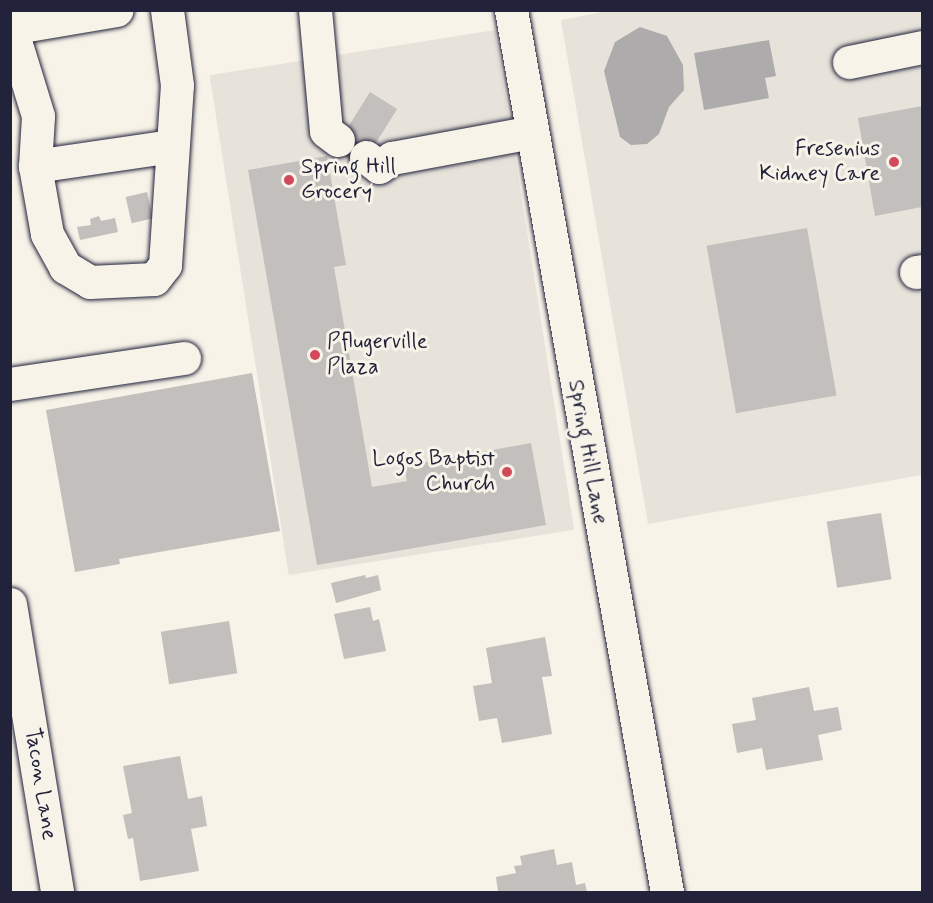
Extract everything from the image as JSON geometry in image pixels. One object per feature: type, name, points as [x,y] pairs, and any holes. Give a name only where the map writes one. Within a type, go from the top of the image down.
[{"type":"street","points":[[116,10],[11,28],[38,116],[35,166],[47,234],[65,267],[90,282],[154,279],[165,265],[177,85],[167,10]]},
{"type":"street","points":[[315,10],[326,131],[338,140]]},
{"type":"street","name":"Spring Hill Lane","points":[[511,10],[667,892]]},
{"type":"street","points":[[849,62],[922,46]]},
{"type":"street","points":[[366,157],[379,167],[392,158],[532,132]]},
{"type":"street","points":[[35,166],[172,146]]},
{"type":"street","points":[[10,384],[184,358]]},
{"type":"street","name":"Tacon Lane","points":[[10,604],[57,892]]},
{"type":"shaded area","points":[[612,10],[922,11],[922,475],[648,524],[561,20]]},
{"type":"shaded area","points":[[640,27],[667,36],[683,65],[684,90],[669,107],[659,134],[647,144],[631,145],[620,137],[604,71],[615,42]]},
{"type":"shaded area","points":[[495,30],[574,530],[289,575],[210,75]]},
{"type":"shaded area","points":[[769,40],[776,76],[765,78],[769,98],[704,110],[694,53]]},
{"type":"building","points":[[370,92],[397,109],[361,167],[334,150]]},
{"type":"building","name":"Fresenius Kidney Care","points":[[922,106],[922,207],[875,216],[858,118]]},
{"type":"building","name":"Pflugerville Plaza","points":[[327,156],[346,265],[334,267],[372,487],[407,481],[404,466],[531,443],[546,525],[317,565],[248,170]]},
{"type":"building","points":[[147,192],[153,218],[132,223],[126,197]]},
{"type":"building","points":[[99,216],[101,221],[115,218],[118,232],[80,240],[77,227],[91,225],[90,219]]},
{"type":"building","points":[[807,228],[837,395],[736,413],[707,246]]},
{"type":"building","points":[[252,373],[280,531],[119,559],[120,564],[75,572],[46,410]]},
{"type":"building","points":[[881,513],[891,579],[837,588],[827,522]]},
{"type":"building","points":[[365,575],[366,578],[378,575],[381,590],[336,603],[331,583]]},
{"type":"building","points":[[370,607],[373,621],[379,619],[386,651],[344,659],[334,614]]},
{"type":"building","points":[[229,621],[237,673],[169,684],[161,632]]},
{"type":"building","points":[[545,637],[552,676],[542,677],[552,734],[502,743],[497,718],[479,721],[473,686],[492,683],[486,648]]},
{"type":"building","points":[[809,687],[814,711],[838,707],[842,730],[818,735],[823,760],[766,770],[762,748],[737,753],[732,724],[756,720],[752,698]]},
{"type":"building","points":[[180,756],[188,799],[202,796],[207,826],[191,829],[199,871],[140,881],[133,838],[128,839],[123,815],[132,813],[123,766]]},
{"type":"building","points":[[554,849],[557,865],[572,862],[576,885],[585,883],[587,892],[498,892],[496,877],[516,873],[514,866],[522,865],[520,856]]},
{"type":"place","name":"Fresenius Kidney Care","points":[[894,162]]},
{"type":"place","name":"Spring Hill Grocery","points":[[289,180]]},
{"type":"place","name":"Pflugerville Plaza","points":[[315,355]]},
{"type":"place","name":"Logos Baptist Church","points":[[507,472]]}]
